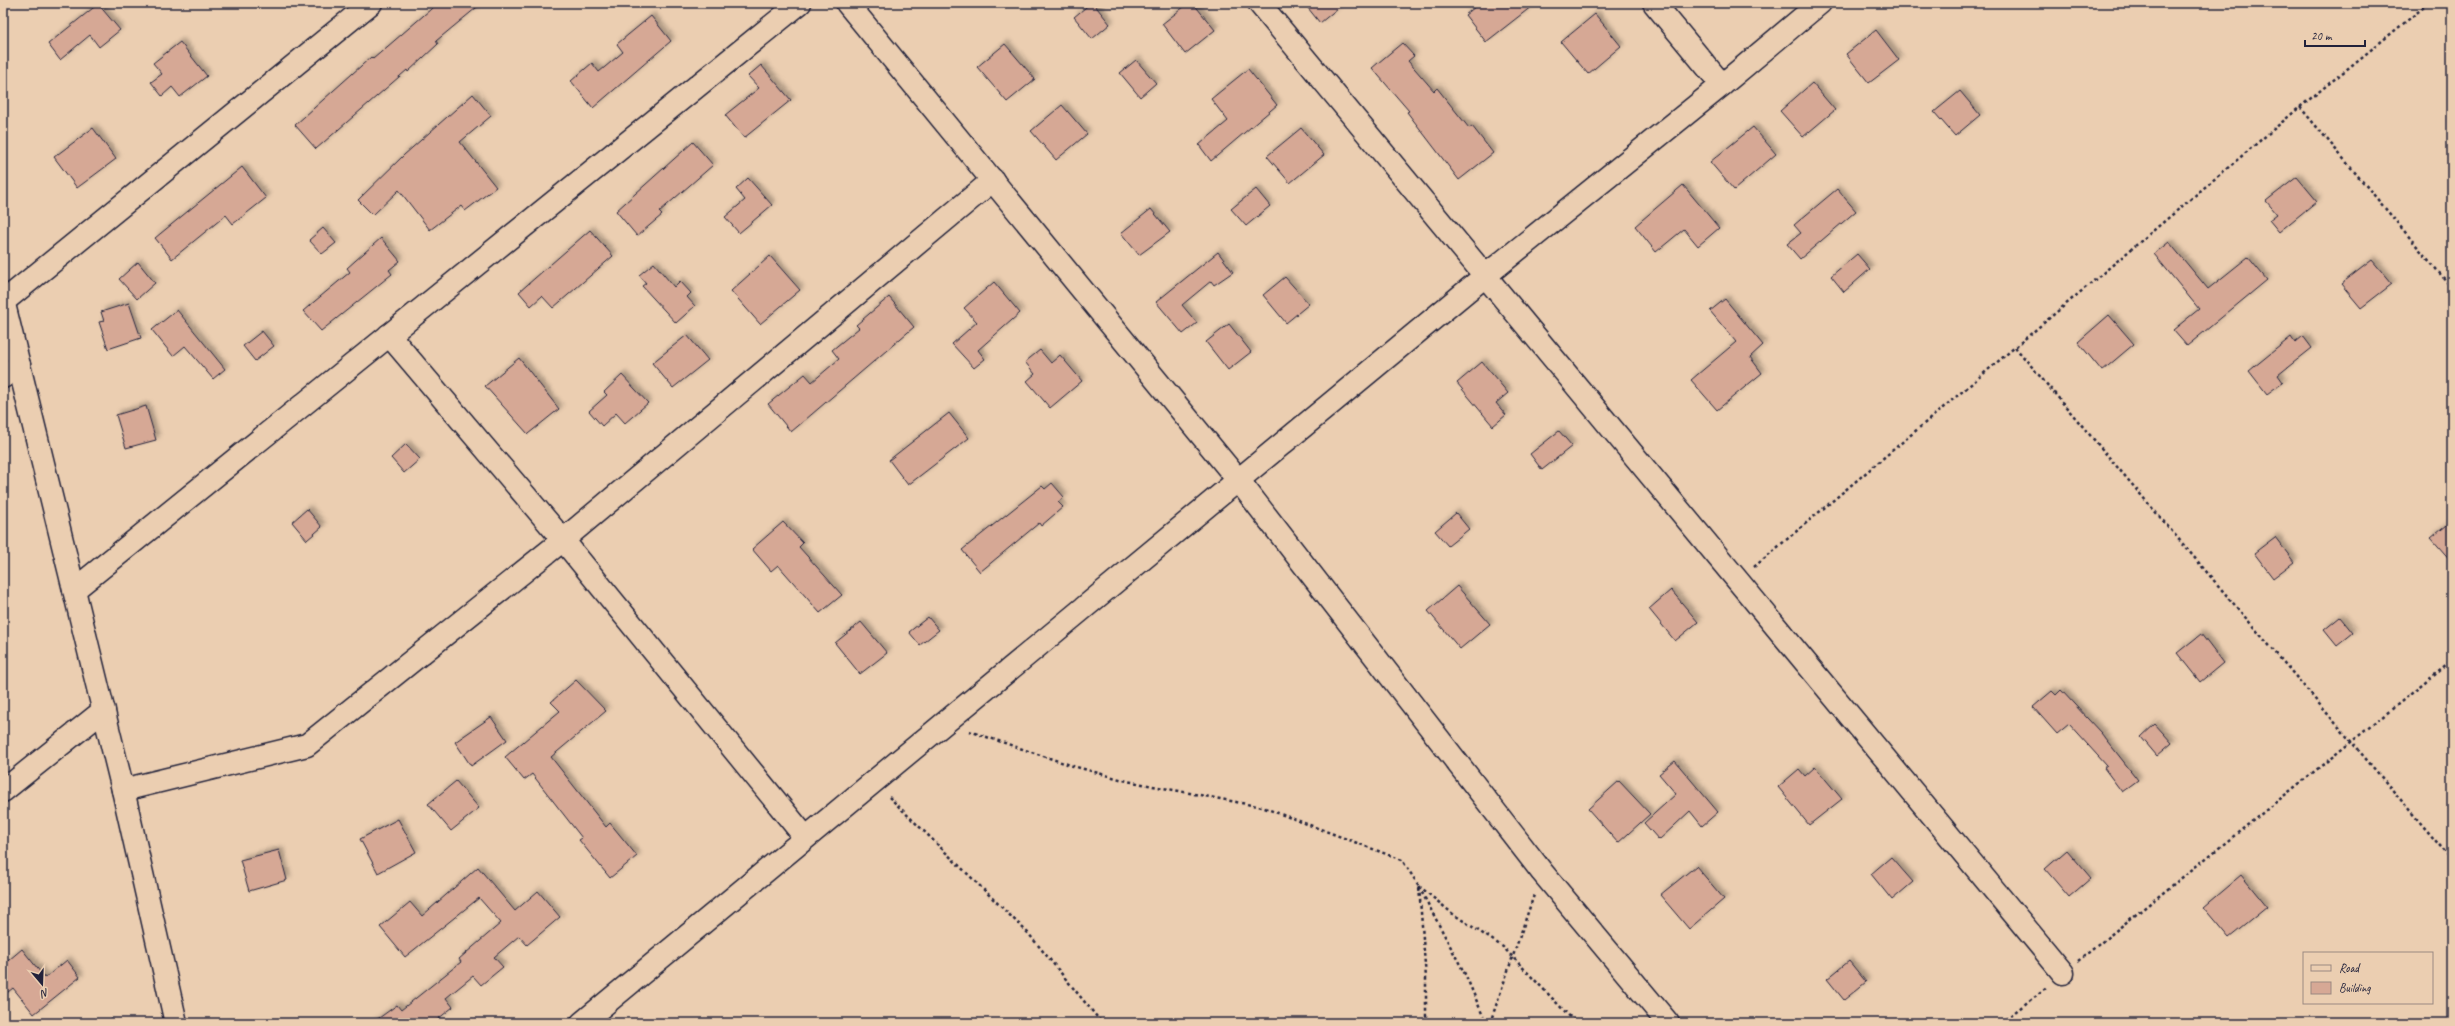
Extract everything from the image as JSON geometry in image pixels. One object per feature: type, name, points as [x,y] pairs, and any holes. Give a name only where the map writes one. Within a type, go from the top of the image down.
[{"type":"street","points":[[176,1023],[123,790],[74,590],[11,371],[3,301],[371,3]]},
{"type":"street","points":[[74,590],[800,3]]},
{"type":"street","points":[[847,3],[1239,480],[1542,872],[1668,1023]]},
{"type":"street","points":[[1259,3],[2063,973]]},
{"type":"street","points":[[1654,3],[1722,86]]},
{"type":"street","points":[[582,1023],[1485,276],[1722,86],[1820,3]]},
{"type":"street","points":[[123,790],[307,744],[563,540],[994,180]]},
{"type":"street","points":[[389,335],[563,540],[806,838]]},
{"type":"street","points":[[3,791],[104,710]]},
{"type":"path","points":[[1737,580],[2300,108],[2429,3]]},
{"type":"path","points":[[2300,108],[2452,288]]},
{"type":"path","points":[[2014,347],[2452,860]]},
{"type":"path","points":[[2001,1023],[2452,661]]},
{"type":"path","points":[[948,720],[967,730],[1086,770],[1128,781],[1262,807],[1402,860],[1419,886],[1466,976],[1486,1023]]},
{"type":"path","points":[[873,782],[1028,933],[1102,1023]]},
{"type":"path","points":[[1490,1023],[1542,872]]},
{"type":"path","points":[[1419,886],[1453,914],[1503,946],[1512,958],[1576,1023]]},
{"type":"path","points":[[1419,886],[1426,978],[1426,1023]]},
{"type":"building","points":[[438,3],[482,3],[436,41],[438,44],[408,72],[407,70],[316,149],[295,125],[371,57],[373,59]]},
{"type":"building","points":[[1093,3],[1110,24],[1092,39],[1074,17]]},
{"type":"building","points":[[1189,3],[1193,3],[1215,30],[1185,54],[1162,24]]},
{"type":"building","points":[[1304,3],[1344,3],[1320,23]]},
{"type":"building","points":[[1480,3],[1536,3],[1486,42],[1465,15]]},
{"type":"building","points":[[98,4],[120,30],[99,47],[90,35],[60,60],[48,44]]},
{"type":"building","points":[[1595,14],[1621,46],[1588,74],[1561,42]]},
{"type":"building","points":[[651,16],[671,41],[593,108],[571,81],[592,63],[599,72],[623,52],[617,44]]},
{"type":"building","points":[[1876,30],[1899,60],[1869,83],[1846,54]]},
{"type":"building","points":[[180,42],[207,76],[180,97],[172,87],[162,96],[151,82],[162,74],[153,63]]},
{"type":"building","points":[[1402,43],[1414,56],[1408,61],[1434,91],[1437,88],[1469,128],[1472,126],[1493,153],[1459,180],[1407,112],[1409,111],[1372,68]]},
{"type":"building","points":[[1005,44],[1035,79],[1007,102],[977,67]]},
{"type":"building","points":[[1136,60],[1156,83],[1140,97],[1120,73]]},
{"type":"building","points":[[761,65],[791,100],[744,138],[725,115],[759,88],[748,76]]},
{"type":"building","points":[[1248,69],[1277,105],[1211,161],[1199,145],[1228,121],[1211,99]]},
{"type":"building","points":[[1812,83],[1835,110],[1803,137],[1780,111]]},
{"type":"building","points":[[1960,91],[1980,115],[1955,136],[1934,112]]},
{"type":"building","points":[[473,94],[491,116],[460,142],[496,187],[465,211],[461,206],[430,230],[399,190],[373,215],[358,200],[404,155]]},
{"type":"building","points":[[1062,105],[1087,134],[1056,160],[1031,131]]},
{"type":"building","points":[[1753,127],[1776,154],[1734,190],[1710,162]]},
{"type":"building","points":[[93,128],[116,159],[77,188],[54,157]]},
{"type":"building","points":[[1301,128],[1324,155],[1290,183],[1267,156]]},
{"type":"building","points":[[693,142],[713,165],[659,212],[662,215],[637,236],[616,211]]},
{"type":"building","points":[[242,167],[266,198],[233,224],[226,215],[172,259],[155,238]]},
{"type":"building","points":[[2297,177],[2317,201],[2279,232],[2269,220],[2277,214],[2266,201]]},
{"type":"building","points":[[748,178],[772,205],[739,233],[725,217],[745,200],[736,189]]},
{"type":"building","points":[[1683,185],[1719,228],[1698,246],[1684,229],[1656,252],[1635,226]]},
{"type":"building","points":[[1256,189],[1270,206],[1246,226],[1231,209]]},
{"type":"building","points":[[1837,189],[1856,211],[1800,259],[1787,244],[1801,233],[1794,225]]},
{"type":"building","points":[[1151,209],[1170,232],[1139,255],[1121,233]]},
{"type":"building","points":[[323,228],[336,243],[322,254],[309,240]]},
{"type":"building","points":[[590,230],[613,256],[553,308],[542,296],[531,306],[519,292]]},
{"type":"building","points":[[381,238],[400,261],[389,270],[392,274],[321,331],[303,311],[350,272],[347,268]]},
{"type":"building","points":[[2169,242],[2208,289],[2248,257],[2267,280],[2187,346],[2173,330],[2199,309],[2154,254]]},
{"type":"building","points":[[1218,252],[1233,272],[1214,285],[1211,281],[1182,305],[1197,323],[1183,334],[1156,302]]},
{"type":"building","points":[[1857,254],[1870,269],[1844,292],[1831,276]]},
{"type":"building","points":[[770,256],[800,290],[760,324],[731,291]]},
{"type":"building","points":[[2372,260],[2392,284],[2361,308],[2341,284]]},
{"type":"building","points":[[138,262],[155,283],[137,299],[119,279]]},
{"type":"building","points":[[654,263],[674,287],[680,281],[691,293],[687,297],[695,306],[676,323],[642,286],[646,283],[639,275]]},
{"type":"building","points":[[1285,277],[1309,304],[1286,323],[1263,295]]},
{"type":"building","points":[[994,282],[1020,313],[978,350],[985,359],[974,368],[952,344],[977,322],[964,308]]},
{"type":"building","points":[[889,297],[914,327],[791,432],[768,404],[805,374],[812,382],[839,359],[832,350],[859,328],[856,325]]},
{"type":"building","points":[[1725,299],[1763,345],[1750,357],[1762,373],[1717,410],[1691,380],[1736,342],[1710,311]]},
{"type":"building","points":[[129,303],[141,338],[108,349],[99,322],[104,321],[101,312]]},
{"type":"building","points":[[177,310],[225,369],[213,379],[185,346],[173,356],[152,330]]},
{"type":"building","points":[[2109,315],[2134,344],[2102,371],[2078,342]]},
{"type":"building","points":[[1229,324],[1251,352],[1228,370],[1206,342]]},
{"type":"building","points":[[262,331],[274,346],[255,361],[243,346]]},
{"type":"building","points":[[687,335],[708,360],[673,388],[652,363]]},
{"type":"building","points":[[2303,336],[2312,348],[2278,375],[2283,382],[2267,394],[2249,371],[2291,337],[2295,343]]},
{"type":"building","points":[[1040,350],[1051,363],[1060,355],[1082,381],[1050,408],[1027,381],[1035,374],[1025,362]]},
{"type":"building","points":[[519,358],[559,409],[528,434],[485,386]]},
{"type":"building","points":[[1482,362],[1508,393],[1496,403],[1506,415],[1493,426],[1457,383]]},
{"type":"building","points":[[622,375],[648,403],[625,423],[616,413],[602,426],[589,411],[607,395],[604,392]]},
{"type":"building","points":[[146,406],[156,440],[126,448],[116,415]]},
{"type":"building","points":[[949,413],[969,438],[908,485],[889,460]]},
{"type":"building","points":[[1559,431],[1572,446],[1542,470],[1530,454]]},
{"type":"building","points":[[406,444],[420,459],[404,473],[391,458]]},
{"type":"building","points":[[1052,483],[1064,497],[1058,502],[1063,507],[1041,526],[1039,523],[980,572],[962,550],[1042,486],[1045,489]]},
{"type":"building","points":[[307,509],[322,527],[307,540],[292,522]]},
{"type":"building","points":[[1456,513],[1469,529],[1448,546],[1435,531]]},
{"type":"building","points":[[2452,521],[2452,562],[2431,538]]},
{"type":"building","points":[[783,522],[803,543],[799,547],[842,595],[820,613],[778,565],[771,571],[752,549]]},
{"type":"building","points":[[2275,537],[2294,562],[2273,578],[2254,553]]},
{"type":"building","points":[[1457,586],[1490,624],[1460,649],[1428,611]]},
{"type":"building","points":[[1671,590],[1698,622],[1675,641],[1649,609]]},
{"type":"building","points":[[928,617],[939,630],[920,645],[909,632]]},
{"type":"building","points":[[2340,617],[2353,633],[2337,646],[2324,630]]},
{"type":"building","points":[[861,622],[887,653],[860,674],[835,643]]},
{"type":"building","points":[[2201,634],[2223,663],[2200,682],[2177,653]]},
{"type":"building","points":[[576,680],[606,711],[551,757],[606,827],[610,823],[637,856],[610,878],[579,840],[582,838],[532,774],[524,780],[505,757],[560,711],[551,702]]},
{"type":"building","points":[[2061,690],[2101,733],[2138,780],[2122,792],[2104,768],[2107,766],[2069,724],[2057,734],[2033,707],[2052,691],[2056,695]]},
{"type":"building","points":[[491,717],[507,740],[471,766],[455,742]]},
{"type":"building","points":[[2155,724],[2172,743],[2157,756],[2141,737]]},
{"type":"building","points":[[1675,761],[1718,812],[1702,826],[1690,811],[1659,840],[1644,823],[1676,794],[1659,774]]},
{"type":"building","points":[[1815,767],[1842,799],[1809,825],[1778,787],[1799,769],[1805,776]]},
{"type":"building","points":[[456,781],[479,808],[451,831],[428,804]]},
{"type":"building","points":[[1619,781],[1650,814],[1618,843],[1588,809]]},
{"type":"building","points":[[398,819],[416,852],[378,873],[360,839]]},
{"type":"building","points":[[279,850],[287,880],[249,891],[240,860]]},
{"type":"building","points":[[2067,850],[2091,878],[2069,897],[2045,869]]},
{"type":"building","points":[[1891,857],[1913,882],[1892,900],[1871,874]]},
{"type":"building","points":[[1696,866],[1724,899],[1689,929],[1660,895]]},
{"type":"building","points":[[478,867],[515,911],[538,891],[560,917],[527,945],[519,936],[494,957],[503,967],[481,985],[473,976],[446,998],[453,1007],[433,1023],[372,1023],[397,1005],[401,1010],[461,962],[459,959],[501,923],[479,898],[405,957],[380,927],[410,902],[422,916]]},
{"type":"building","points":[[2241,875],[2267,907],[2229,938],[2203,907]]},
{"type":"building","points":[[22,949],[45,978],[67,960],[80,977],[34,1014],[13,988],[3,996],[3,965]]},
{"type":"building","points":[[1849,961],[1866,982],[1844,1000],[1827,979]]}]
